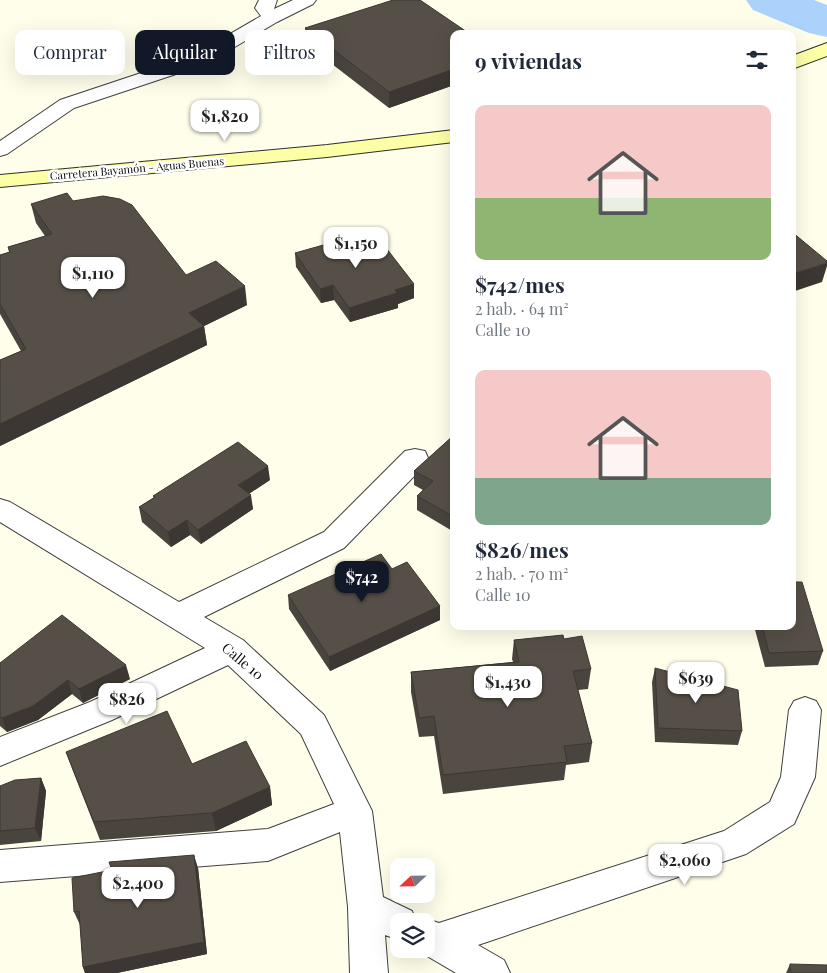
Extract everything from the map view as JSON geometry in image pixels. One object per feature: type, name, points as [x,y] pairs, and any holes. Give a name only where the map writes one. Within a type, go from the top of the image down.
[{"type":"street","points":[[0,150],[67,104],[199,60],[270,9],[307,0]]},
{"type":"street","points":[[796,61],[821,51]]},
{"type":"street","name":"Carretera Bayamón - Aguas Buenas","points":[[0,180],[327,151],[450,136]]},
{"type":"street","points":[[177,616],[334,540],[415,458]]},
{"type":"street","name":"Calle 10","points":[[0,509],[232,649],[313,725],[355,811],[366,907],[369,973]]},
{"type":"street","points":[[0,752],[101,711],[232,649]]},
{"type":"street","points":[[435,938],[734,843],[782,813],[798,777],[805,710]]},
{"type":"street","points":[[0,866],[268,845],[355,811]]},
{"type":"street","points":[[366,907],[390,919]]},
{"type":"street","points":[[435,941],[491,973]]},
{"type":"building","points":[[393,0],[420,0],[464,30],[450,30],[450,70],[389,92],[334,50],[334,30],[308,30],[305,28]]},
{"type":"building","points":[[67,193],[73,201],[103,196],[120,199],[132,205],[186,275],[216,261],[245,286],[189,313],[204,326],[0,424],[0,360],[26,349],[0,304],[0,255],[10,252],[8,247],[52,234],[31,204]]},
{"type":"building","points":[[373,231],[414,284],[395,290],[397,293],[349,308],[333,285],[320,289],[295,253]]},
{"type":"building","points":[[796,235],[827,261],[827,263],[796,273]]},
{"type":"building","points":[[450,439],[450,515],[417,496],[433,481],[414,471]]},
{"type":"building","points":[[238,442],[268,466],[238,485],[251,495],[198,530],[187,520],[168,532],[139,507],[155,497],[153,496]]},
{"type":"building","points":[[381,554],[392,569],[407,562],[440,606],[329,657],[288,595]]},
{"type":"building","points":[[796,582],[802,582],[823,651],[769,653],[763,630],[796,630]]},
{"type":"building","points":[[62,615],[126,665],[79,689],[68,680],[33,706],[2,718],[0,717],[0,663]]},
{"type":"building","points":[[563,635],[564,639],[582,636],[591,669],[573,671],[592,743],[564,746],[567,762],[443,775],[434,716],[419,718],[411,672],[519,662],[514,640]]},
{"type":"building","points":[[655,668],[738,690],[742,731],[658,728]]},
{"type":"building","points":[[167,711],[192,764],[246,741],[270,787],[212,813],[94,822],[66,752]]},
{"type":"building","points":[[41,778],[35,828],[0,831],[0,786],[15,780]]},
{"type":"building","points":[[194,855],[204,942],[83,967],[79,911],[74,912],[72,878],[112,870],[109,862]]},
{"type":"building","points":[[790,964],[827,965],[827,973],[791,973]]},
{"type":"waterway","points":[[770,0],[827,22]]}]
